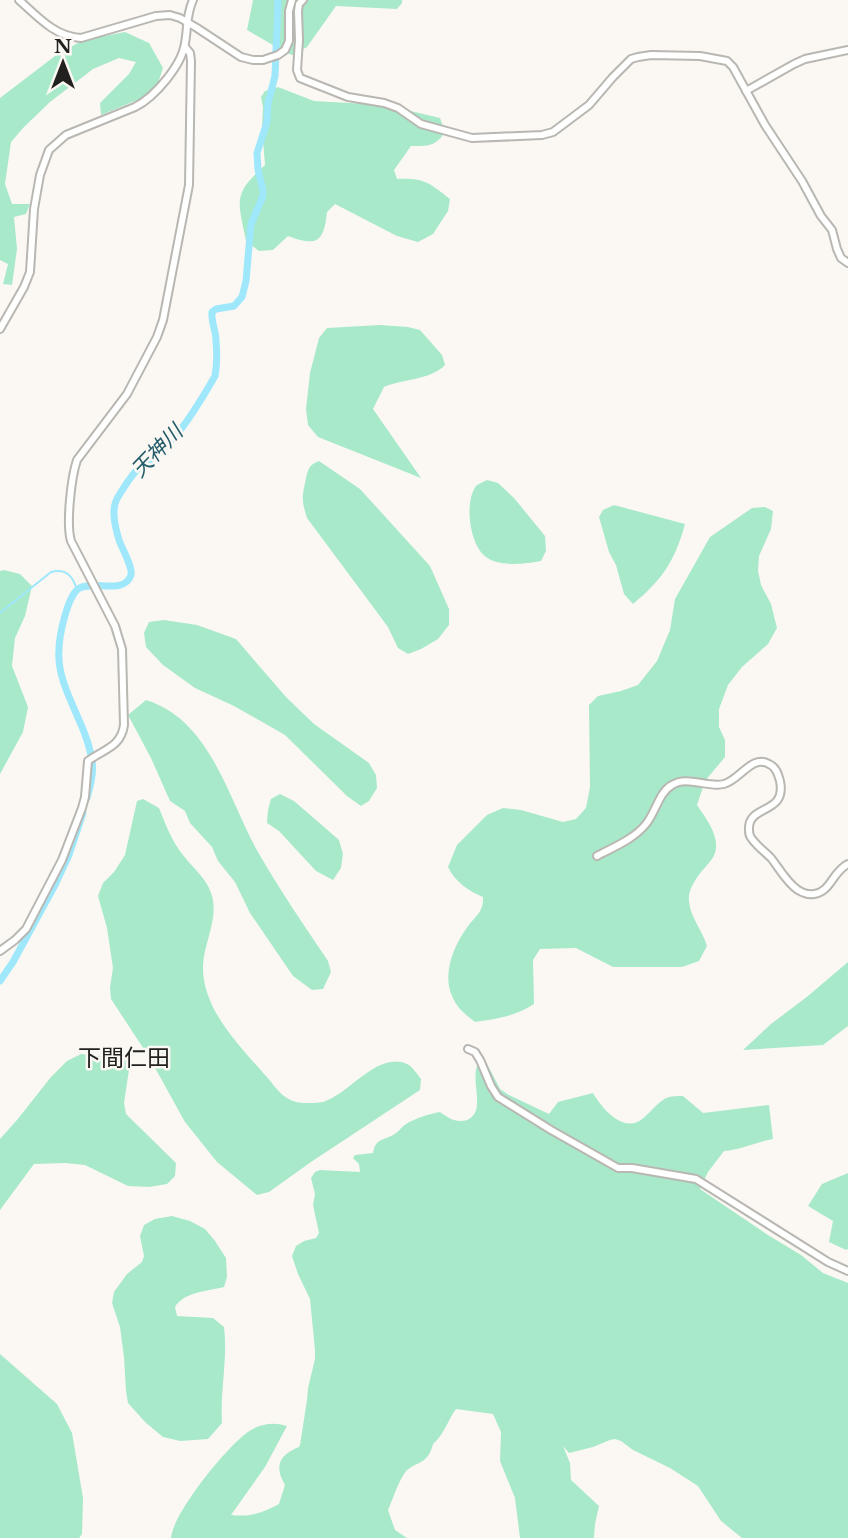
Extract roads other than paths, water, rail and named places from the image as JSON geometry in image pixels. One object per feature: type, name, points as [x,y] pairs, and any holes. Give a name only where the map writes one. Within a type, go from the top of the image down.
[{"type":"street","points":[[19,0],[52,28],[74,38],[156,16],[176,16],[209,34],[241,57],[253,60],[263,60],[285,50],[289,41],[289,11],[292,0]]},
{"type":"street","points":[[0,329],[30,272],[34,209],[40,175],[49,150],[66,135],[135,107],[152,97],[178,63],[185,47],[187,14],[193,0]]},
{"type":"street","points":[[303,0],[298,11],[300,78],[348,97],[384,103],[398,108],[421,124],[472,138],[542,135],[553,131],[589,105],[631,59],[651,55],[700,56],[727,61],[832,230],[841,258],[848,263]]},
{"type":"street","points":[[0,951],[26,929],[62,860],[82,808],[92,758],[121,738],[124,725],[121,641],[70,535],[69,526],[77,460],[127,394],[163,320],[189,185],[191,61],[189,51],[185,47]]},
{"type":"street","points":[[746,91],[805,59],[848,50]]},
{"type":"street","points":[[597,856],[640,831],[659,804],[663,792],[676,782],[725,784],[754,762],[761,761],[774,767],[781,794],[774,805],[755,814],[751,819],[751,838],[796,888],[806,894],[816,894],[827,888],[838,870],[848,864]]},
{"type":"street","points":[[468,1049],[475,1052],[480,1060],[498,1097],[551,1130],[618,1168],[652,1171],[696,1180],[828,1262],[848,1271]]},
{"type":"waterway","name":"天神川","points":[[87,798],[92,761],[62,678],[59,664],[62,627],[70,600],[78,589],[84,586],[122,585],[131,575],[116,527],[116,501],[136,471],[157,455],[180,431],[215,376],[217,350],[212,312],[234,306],[242,297],[251,224],[263,196],[257,153],[267,122],[268,103],[275,76],[278,0]]},
{"type":"waterway","points":[[0,613],[51,572],[61,571],[68,574],[77,590]]},
{"type":"waterway","name":"天神川","points":[[0,981],[55,885],[69,855],[83,813]]},
{"type":"district","name":"下間仁田","points":[[124,1058]]}]
